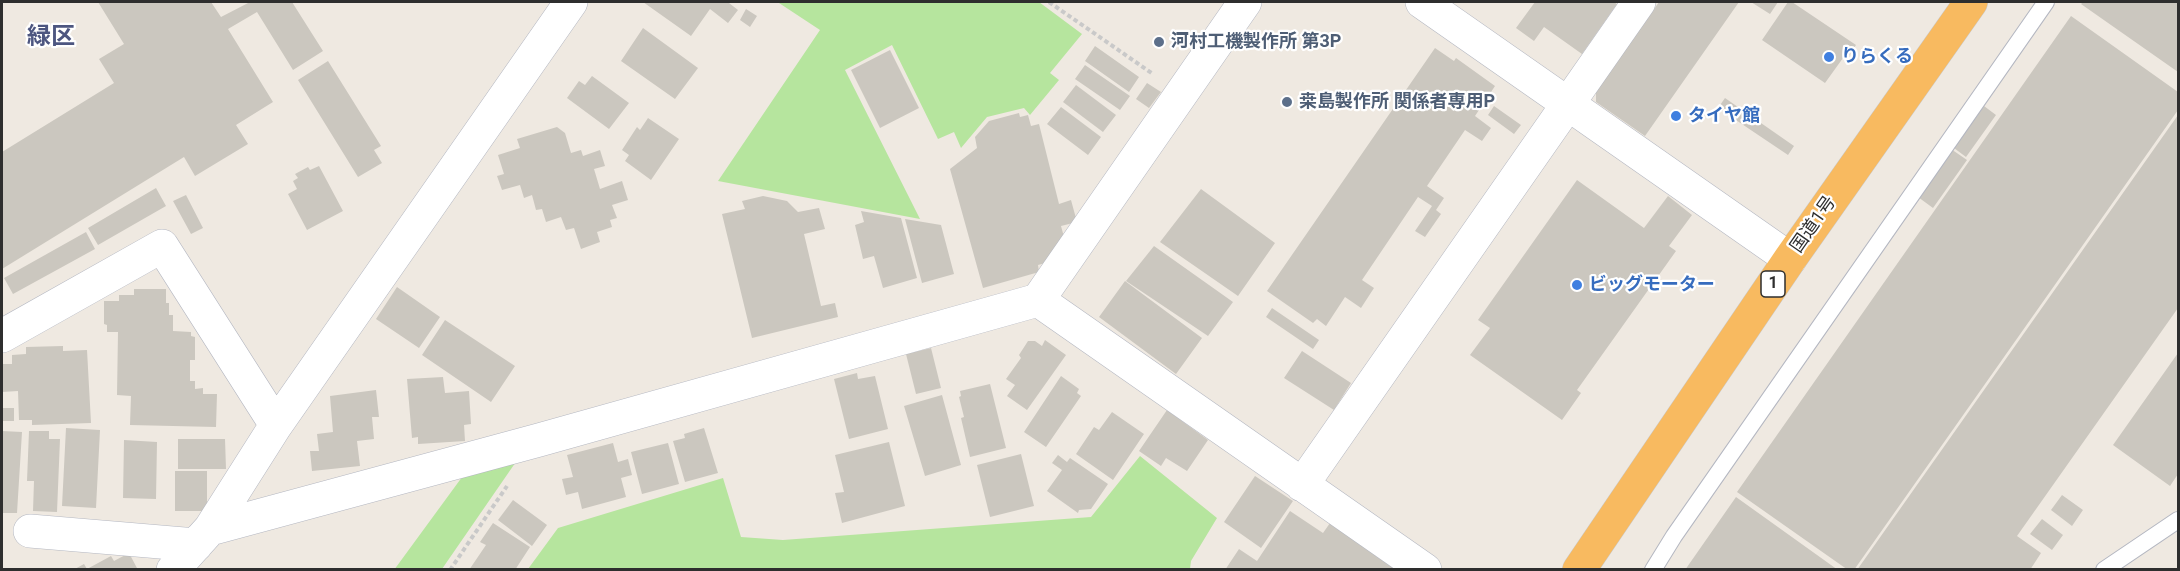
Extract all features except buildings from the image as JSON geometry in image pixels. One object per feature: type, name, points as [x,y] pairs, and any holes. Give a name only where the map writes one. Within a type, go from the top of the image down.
[{"type":"highway","name":"国道1号","points":[[1578,570],[1790,260],[1971,2]]},
{"type":"street","points":[[173,570],[203,537],[276,425],[571,2]]},
{"type":"street","points":[[30,531],[203,537],[1038,300],[1245,2]]},
{"type":"street","points":[[1422,2],[1568,102],[1790,260]]},
{"type":"street","points":[[1302,485],[1639,2]]},
{"type":"street","points":[[2,336],[162,246],[276,425]]},
{"type":"street","points":[[1038,300],[1425,570]]},
{"type":"lane","points":[[1653,570],[1674,536],[2046,2]]},
{"type":"lane","points":[[2104,570],[2178,520]]},
{"type":"path","points":[[1049,2],[1180,94]]},
{"type":"path","points":[[450,570],[539,440]]},
{"type":"green space","points":[[780,2],[1039,2],[1082,34],[1050,73],[1059,80],[1030,115],[1024,108],[987,117],[961,148],[954,132],[938,139],[892,45],[845,70],[920,219],[718,181],[820,30]]},
{"type":"green space","points":[[520,456],[442,569],[394,570],[465,473]]},
{"type":"green space","points":[[1140,456],[1217,518],[1191,561],[1190,569],[528,569],[558,528],[723,478],[741,537],[783,540],[1091,517]]},
{"type":"place","name":"河村工機製作所 第3P","points":[[1159,42]]},
{"type":"place","name":"りらくる","points":[[1829,57]]},
{"type":"place","name":"桒島製作所 関係者専用P","points":[[1287,102]]},
{"type":"place","name":"タイヤ館","points":[[1676,116]]},
{"type":"place","name":"ビッグモーター","points":[[1577,285]]},
{"type":"district","name":"緑区","points":[[51,38]]}]
